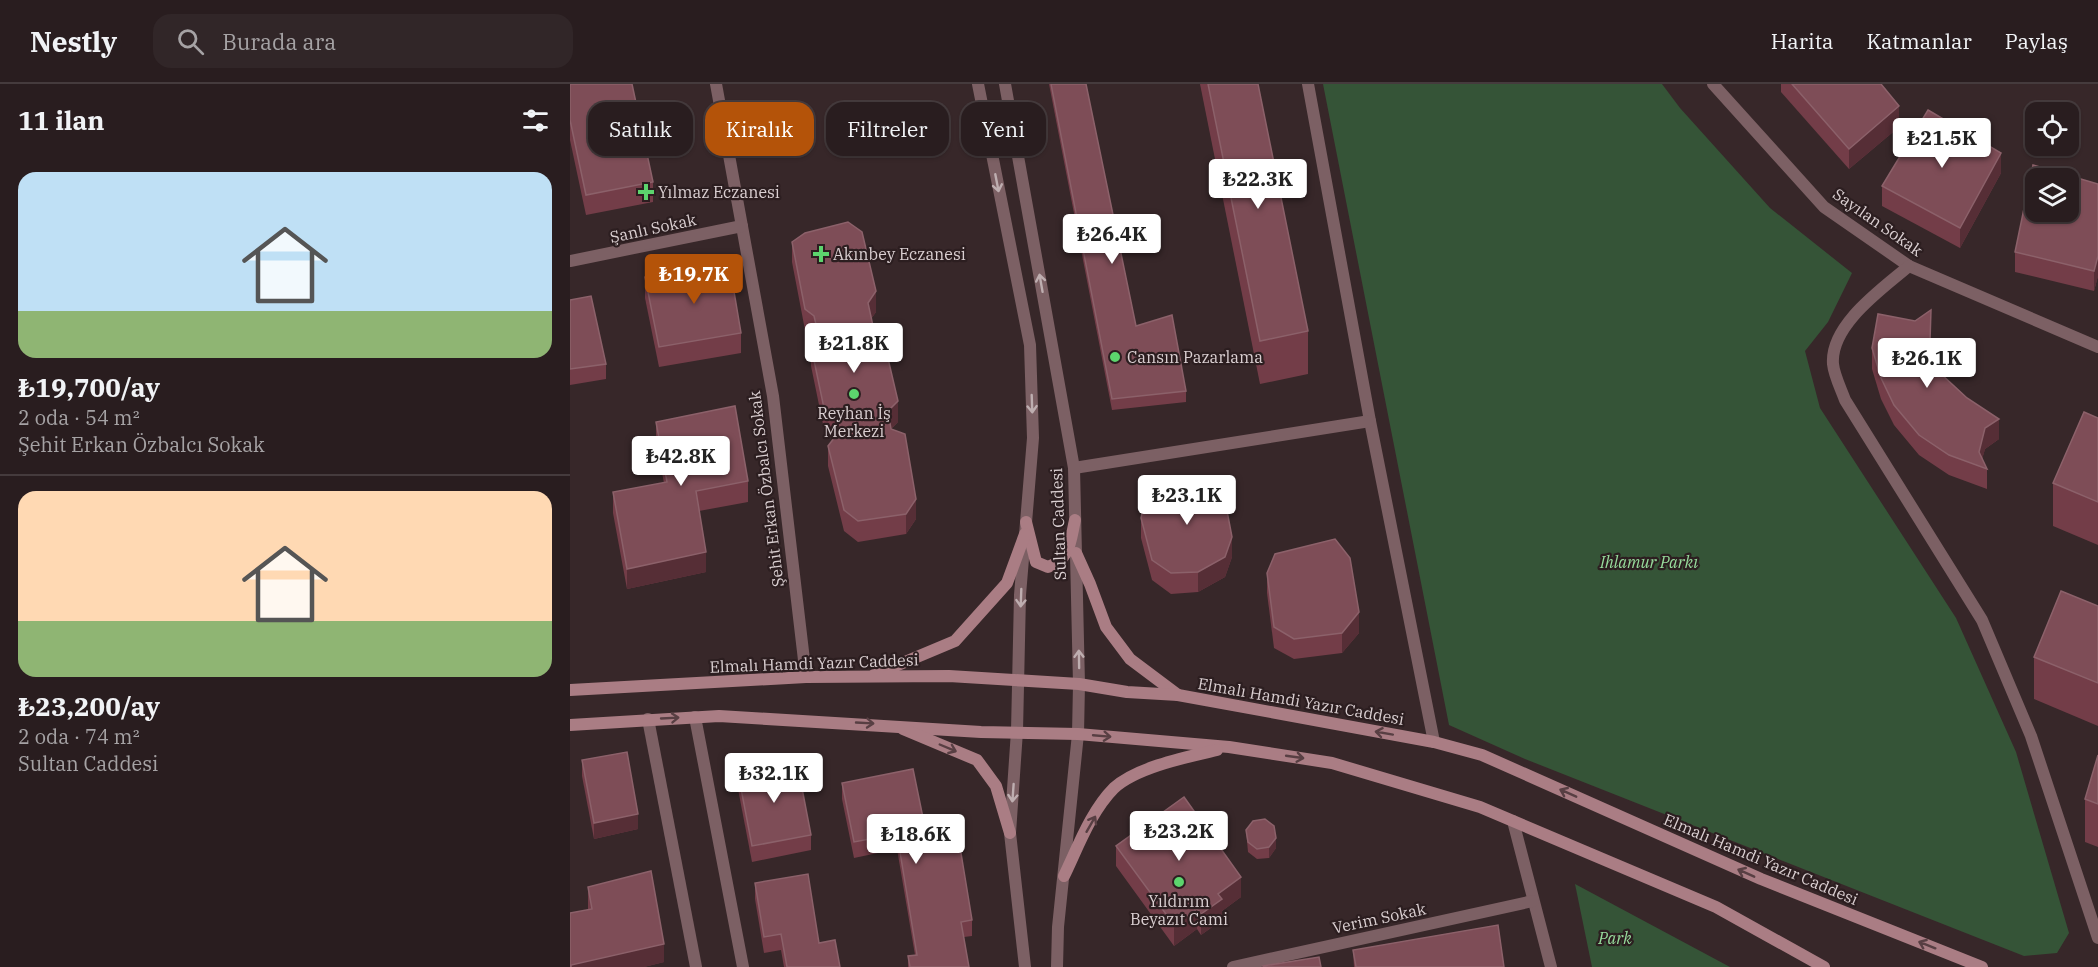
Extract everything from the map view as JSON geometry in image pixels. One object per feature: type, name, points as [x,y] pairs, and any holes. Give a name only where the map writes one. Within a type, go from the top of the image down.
[{"type":"main road","points":[[1026,528],[1036,562],[1048,567],[1061,562],[1067,552],[1075,520]]},
{"type":"main road","points":[[867,678],[955,641],[1007,583],[1026,528]]},
{"type":"main road","points":[[1076,553],[1106,627],[1130,659],[1178,695]]},
{"type":"main road","name":"Elmalı Hamdi Yazır Caddesi","points":[[570,690],[806,678],[949,676],[1020,680],[1079,684],[1127,692],[1178,695],[1434,742],[1482,755],[1761,879],[1982,967]]},
{"type":"main road","points":[[570,725],[719,716],[981,732],[1078,734],[1229,747],[1332,763],[1480,807],[1716,906],[1824,967]]},
{"type":"main road","points":[[894,725],[977,760],[996,786],[1010,833]]},
{"type":"main road","points":[[1064,876],[1090,823],[1115,788],[1139,773],[1183,758],[1229,747]]},
{"type":"street","name":"Şehit Erkan Özbalcı Sokak","points":[[716,84],[773,396],[806,678]]},
{"type":"street","points":[[978,84],[1030,345],[1033,438],[1020,595],[1020,680],[1010,833],[1025,967]]},
{"type":"street","name":"Sultan Caddesi","points":[[1005,84],[1074,468],[1078,734],[1057,967]]},
{"type":"street","points":[[1308,84],[1370,421],[1434,742]]},
{"type":"street","name":"Sayılan Sokak","points":[[1713,84],[1824,207],[1909,266],[2098,346]]},
{"type":"street","name":"Şanlı Sokak","points":[[570,261],[742,226]]},
{"type":"street","points":[[1909,266],[1861,307],[1836,341],[1833,364],[1845,400],[1982,621],[2031,736],[2098,938]]},
{"type":"street","points":[[1074,468],[1370,421]]},
{"type":"street","points":[[695,717],[743,967]]},
{"type":"street","points":[[648,719],[696,967]]},
{"type":"street","points":[[1513,821],[1551,967]]},
{"type":"street","name":"Verim Sokak","points":[[1233,967],[1533,901]]},
{"type":"green space","name":"Ihlamur Parkı","points":[[1323,84],[1662,84],[1680,108],[1770,208],[1852,273],[1828,322],[1805,351],[1820,408],[1956,618],[2016,752],[2069,933],[2057,953],[2024,956],[1525,759],[1449,725]]},
{"type":"green space","name":"Park","points":[[1575,884],[1730,967],[1592,967]]},
{"type":"building","points":[[570,84],[632,84],[636,102],[588,102],[588,156],[647,156],[653,182],[586,195],[570,120]]},
{"type":"building","points":[[1051,84],[1086,84],[1136,326],[1172,315],[1186,391],[1112,399]]},
{"type":"building","points":[[1208,84],[1258,84],[1308,331],[1260,341]]},
{"type":"building","points":[[1792,84],[1881,84],[1899,106],[1849,149]]},
{"type":"building","points":[[1928,110],[2001,153],[1960,228],[1882,186]]},
{"type":"building","points":[[2079,178],[2098,184],[2098,256],[2094,271],[2015,252],[2025,204],[2025,222],[2079,222]]},
{"type":"building","name":"Reyhan İş Merkezi","points":[[848,222],[862,232],[876,291],[868,303],[873,326],[882,333],[898,401],[888,411],[891,429],[905,434],[916,499],[906,514],[858,521],[844,510],[828,446],[838,433],[835,417],[825,413],[811,346],[819,337],[814,316],[805,309],[792,242],[805,233]]},
{"type":"building","points":[[729,262],[741,333],[659,347],[645,277]]},
{"type":"building","points":[[591,296],[606,364],[570,369],[570,300]]},
{"type":"building","points":[[1931,310],[1930,341],[1939,372],[1967,398],[1999,419],[1985,428],[1979,452],[1987,469],[1949,455],[1919,435],[1894,405],[1881,378],[1872,348],[1878,314],[1915,321]]},
{"type":"building","points":[[735,406],[748,481],[696,491],[706,552],[627,569],[613,492],[667,482],[656,422]]},
{"type":"building","points":[[2084,412],[2098,418],[2098,502],[2053,483]]},
{"type":"building","points":[[1197,479],[1212,485],[1224,495],[1232,537],[1225,557],[1198,572],[1171,573],[1152,560],[1141,518],[1145,500],[1165,485]]},
{"type":"building","points":[[1335,539],[1350,558],[1359,612],[1342,633],[1294,639],[1274,627],[1267,573],[1275,554]]},
{"type":"building","points":[[2061,591],[2098,606],[2098,683],[2034,657]]},
{"type":"building","points":[[627,752],[638,814],[594,823],[582,760]]},
{"type":"building","points":[[2098,755],[2098,804],[2085,799]]},
{"type":"building","points":[[797,762],[811,835],[752,846],[738,773]]},
{"type":"building","points":[[913,769],[930,852],[960,847],[972,920],[961,922],[969,967],[910,967],[908,956],[917,955],[897,834],[854,842],[842,783]]},
{"type":"building","name":"Yıldırım Beyazıt Cami","points":[[1184,797],[1241,877],[1218,894],[1222,899],[1201,914],[1197,909],[1174,925],[1116,846]]},
{"type":"building","points":[[1265,819],[1274,826],[1276,838],[1269,847],[1257,849],[1248,842],[1246,830],[1253,821]]},
{"type":"building","points":[[651,871],[664,944],[570,967],[570,913],[592,909],[588,887]]},
{"type":"building","points":[[808,874],[819,943],[835,940],[840,967],[787,967],[781,934],[764,937],[755,883]]},
{"type":"building","points":[[1498,925],[1504,967],[1356,967],[1353,950]]},
{"type":"building","points":[[1319,957],[1321,967],[1263,966]]},
{"type":"place","name":"Yılmaz Eczanesi","points":[[646,192]]},
{"type":"place","name":"Akınbey Eczanesi","points":[[821,254]]},
{"type":"place","name":"Cansın Pazarlama","points":[[1115,357]]},
{"type":"place","name":"Reyhan İş Merkezi","points":[[854,394]]},
{"type":"place","name":"Yıldırım Beyazıt Cami","points":[[1179,882]]}]
